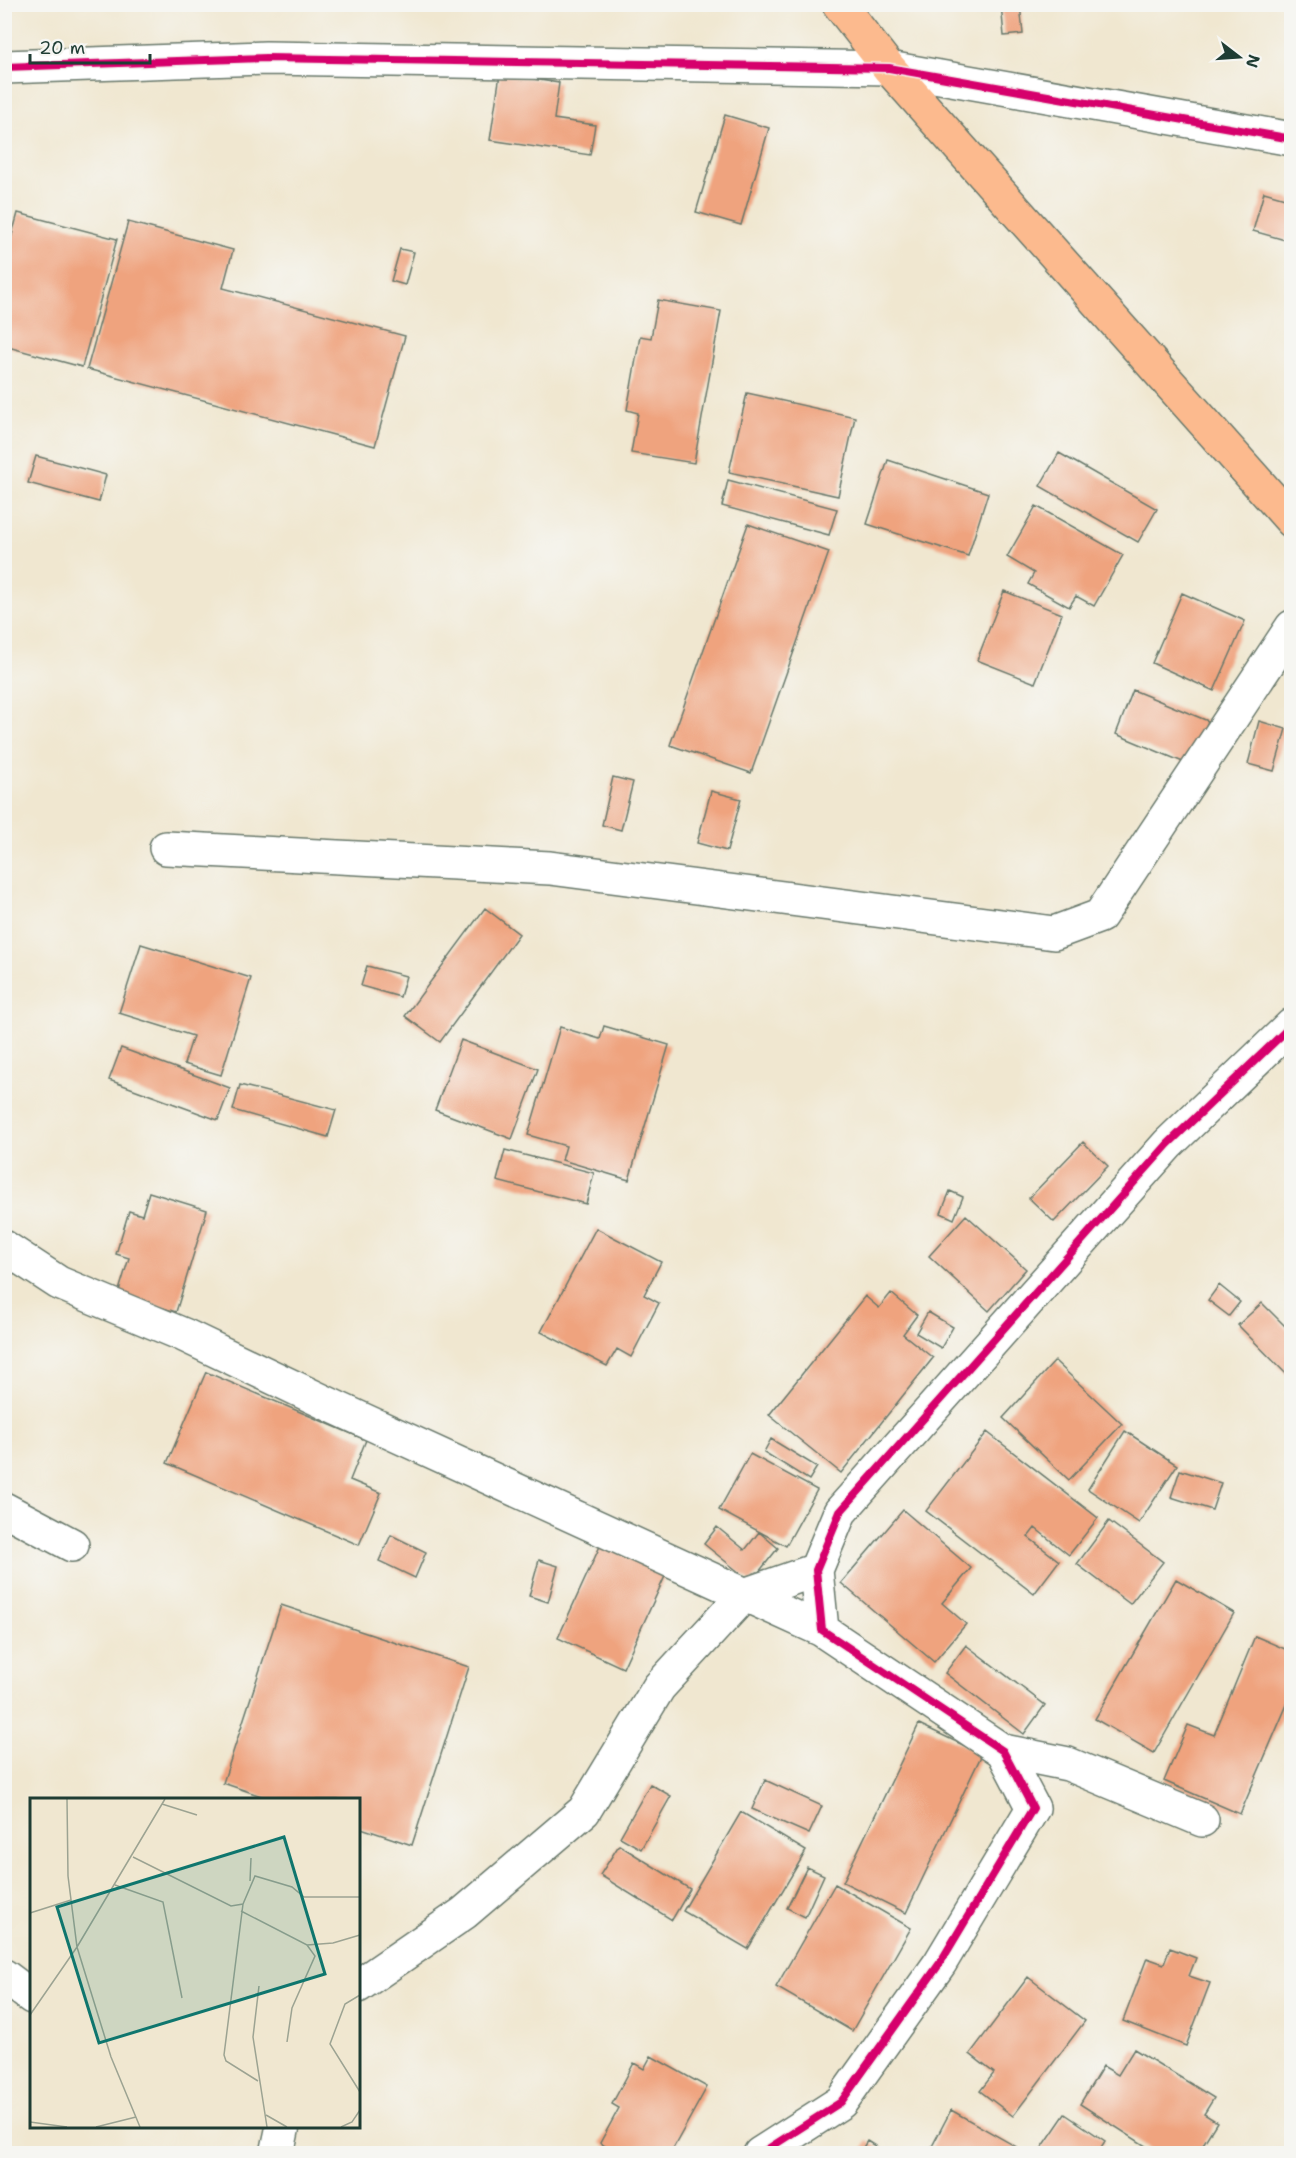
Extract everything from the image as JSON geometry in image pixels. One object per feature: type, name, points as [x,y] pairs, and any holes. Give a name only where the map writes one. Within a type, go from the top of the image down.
[{"type":"main road","points":[[839,4],[889,68],[1292,521]]},
{"type":"street","points":[[4,67],[266,58],[889,68],[1292,139]]},
{"type":"street","points":[[166,848],[550,868],[1054,933],[1100,916],[1292,627]]},
{"type":"street","points":[[822,1630],[816,1570],[840,1512],[1168,1144],[1292,1025]]},
{"type":"street","points":[[4,1247],[59,1283],[184,1335],[347,1413],[822,1630],[1003,1751],[1068,1764],[1202,1820]]},
{"type":"street","points":[[4,1509],[72,1545]]},
{"type":"street","points":[[360,1985],[464,1913],[584,1811],[659,1686],[744,1595],[816,1570]]},
{"type":"street","points":[[760,2154],[841,2102],[940,1963],[1033,1808],[1003,1751]]},
{"type":"street","points":[[4,1976],[30,1996]]},
{"type":"street","points":[[277,2154],[283,2128]]},
{"type":"building","points":[[1001,4],[1020,4],[1023,34],[1004,36]]},
{"type":"building","points":[[500,74],[559,83],[554,119],[595,125],[590,155],[490,140]]},
{"type":"building","points":[[725,115],[769,128],[741,225],[696,212]]},
{"type":"building","points":[[1264,192],[1292,200],[1292,242],[1253,231]]},
{"type":"building","points":[[18,213],[117,239],[82,367],[4,346],[4,264]]},
{"type":"building","points":[[128,222],[233,250],[223,288],[405,336],[375,446],[87,369]]},
{"type":"building","points":[[400,249],[414,252],[405,285],[391,281]]},
{"type":"building","points":[[658,300],[721,311],[694,463],[631,453],[638,413],[627,410],[640,336],[651,338]]},
{"type":"building","points":[[747,393],[855,417],[838,496],[729,472]]},
{"type":"building","points":[[1059,453],[1157,509],[1138,542],[1040,486]]},
{"type":"building","points":[[36,456],[106,475],[99,502],[28,483]]},
{"type":"building","points":[[888,460],[988,493],[968,556],[867,524]]},
{"type":"building","points":[[728,480],[837,509],[829,535],[722,506]]},
{"type":"building","points":[[1036,506],[1123,555],[1094,606],[1076,596],[1069,607],[1028,584],[1034,573],[1007,557]]},
{"type":"building","points":[[748,524],[829,552],[751,773],[670,745]]},
{"type":"building","points":[[1004,591],[1062,614],[1035,683],[977,660]]},
{"type":"building","points":[[1182,593],[1245,621],[1214,691],[1152,663]]},
{"type":"building","points":[[1133,690],[1208,721],[1190,765],[1116,734]]},
{"type":"building","points":[[1259,721],[1286,729],[1274,771],[1248,764]]},
{"type":"building","points":[[613,777],[633,782],[621,830],[602,825]]},
{"type":"building","points":[[711,791],[741,799],[727,851],[697,843]]},
{"type":"building","points":[[485,908],[519,934],[440,1042],[405,1016]]},
{"type":"building","points":[[141,944],[251,978],[221,1075],[184,1064],[193,1036],[119,1013]]},
{"type":"building","points":[[367,966],[406,976],[400,997],[361,986]]},
{"type":"building","points":[[604,1026],[669,1045],[629,1180],[562,1160],[566,1146],[528,1135],[560,1027],[600,1039]]},
{"type":"building","points":[[461,1040],[538,1069],[512,1139],[435,1110]]},
{"type":"building","points":[[121,1048],[230,1088],[218,1120],[109,1080]]},
{"type":"building","points":[[240,1085],[336,1110],[328,1137],[233,1110]]},
{"type":"building","points":[[1083,1142],[1108,1166],[1054,1222],[1029,1198]]},
{"type":"building","points":[[505,1150],[594,1173],[586,1204],[497,1181]]},
{"type":"building","points":[[950,1191],[963,1197],[954,1219],[941,1213]]},
{"type":"building","points":[[149,1192],[207,1210],[176,1312],[118,1294],[129,1258],[116,1254],[129,1211],[142,1215]]},
{"type":"building","points":[[966,1215],[1026,1269],[989,1311],[929,1256]]},
{"type":"building","points":[[596,1228],[661,1262],[644,1295],[659,1303],[631,1357],[617,1349],[607,1366],[541,1332]]},
{"type":"building","points":[[1219,1285],[1240,1302],[1229,1316],[1208,1300]]},
{"type":"building","points":[[891,1293],[917,1315],[903,1334],[933,1358],[841,1473],[769,1415],[865,1296],[879,1308]]},
{"type":"building","points":[[1262,1303],[1292,1333],[1292,1380],[1238,1325]]},
{"type":"building","points":[[928,1312],[953,1327],[941,1348],[916,1333]]},
{"type":"building","points":[[1055,1361],[1122,1424],[1069,1480],[1003,1418]]},
{"type":"building","points":[[206,1372],[366,1440],[350,1480],[381,1493],[359,1545],[167,1463]]},
{"type":"building","points":[[1125,1431],[1177,1465],[1139,1523],[1088,1489]]},
{"type":"building","points":[[987,1432],[1098,1518],[1069,1555],[1035,1528],[1028,1537],[1059,1561],[1034,1594],[926,1511]]},
{"type":"building","points":[[771,1439],[817,1467],[809,1480],[764,1452]]},
{"type":"building","points":[[750,1454],[817,1490],[786,1546],[719,1510]]},
{"type":"building","points":[[1180,1470],[1221,1483],[1212,1510],[1171,1497]]},
{"type":"building","points":[[903,1510],[971,1568],[942,1603],[966,1624],[934,1662],[841,1583]]},
{"type":"building","points":[[1109,1521],[1163,1562],[1130,1604],[1077,1564]]},
{"type":"building","points":[[717,1527],[745,1550],[759,1532],[778,1548],[751,1582],[704,1544]]},
{"type":"building","points":[[391,1535],[426,1552],[415,1578],[379,1561]]},
{"type":"building","points":[[601,1544],[666,1574],[623,1668],[558,1638]]},
{"type":"building","points":[[539,1560],[558,1566],[548,1602],[529,1596]]},
{"type":"building","points":[[1176,1579],[1234,1613],[1154,1753],[1095,1719]]},
{"type":"building","points":[[281,1605],[469,1667],[412,1845],[360,1828],[360,1798],[267,1798],[223,1783]]},
{"type":"building","points":[[1255,1636],[1292,1652],[1292,1693],[1240,1814],[1164,1781],[1188,1725],[1214,1735]]},
{"type":"building","points":[[966,1645],[1045,1705],[1024,1734],[945,1673]]},
{"type":"building","points":[[919,1724],[982,1754],[906,1913],[843,1882]]},
{"type":"building","points":[[765,1780],[822,1806],[809,1834],[752,1809]]},
{"type":"building","points":[[650,1784],[671,1796],[641,1849],[620,1837]]},
{"type":"building","points":[[741,1812],[806,1851],[748,1949],[683,1911]]},
{"type":"building","points":[[619,1845],[690,1889],[672,1920],[600,1875]]},
{"type":"building","points":[[807,1867],[824,1875],[805,1917],[787,1908]]},
{"type":"building","points":[[835,1884],[911,1928],[852,2031],[776,1987]]},
{"type":"building","points":[[1170,1948],[1196,1958],[1189,1976],[1210,1983],[1186,2046],[1123,2021],[1147,1958],[1164,1964]]},
{"type":"building","points":[[1028,1977],[1085,2021],[1013,2116],[980,2091],[994,2073],[970,2054]]},
{"type":"building","points":[[1134,2049],[1214,2098],[1204,2114],[1217,2122],[1197,2154],[1158,2154],[1080,2104],[1103,2066],[1118,2075]]},
{"type":"building","points":[[651,2056],[707,2087],[670,2154],[618,2154],[600,2143],[619,2108],[612,2104],[634,2063],[644,2069]]},
{"type":"building","points":[[951,2110],[1029,2154],[928,2154]]},
{"type":"building","points":[[1065,2114],[1105,2141],[1097,2154],[1042,2154],[1039,2152]]},
{"type":"building","points":[[867,2141],[888,2154],[859,2154]]},
{"type":"cycle path","points":[[4,67],[266,58],[889,68],[1292,139]]},
{"type":"cycle path","points":[[760,2154],[841,2102],[940,1963],[1033,1808],[1003,1751],[822,1630],[816,1570],[840,1512],[1168,1144],[1292,1025]]}]
